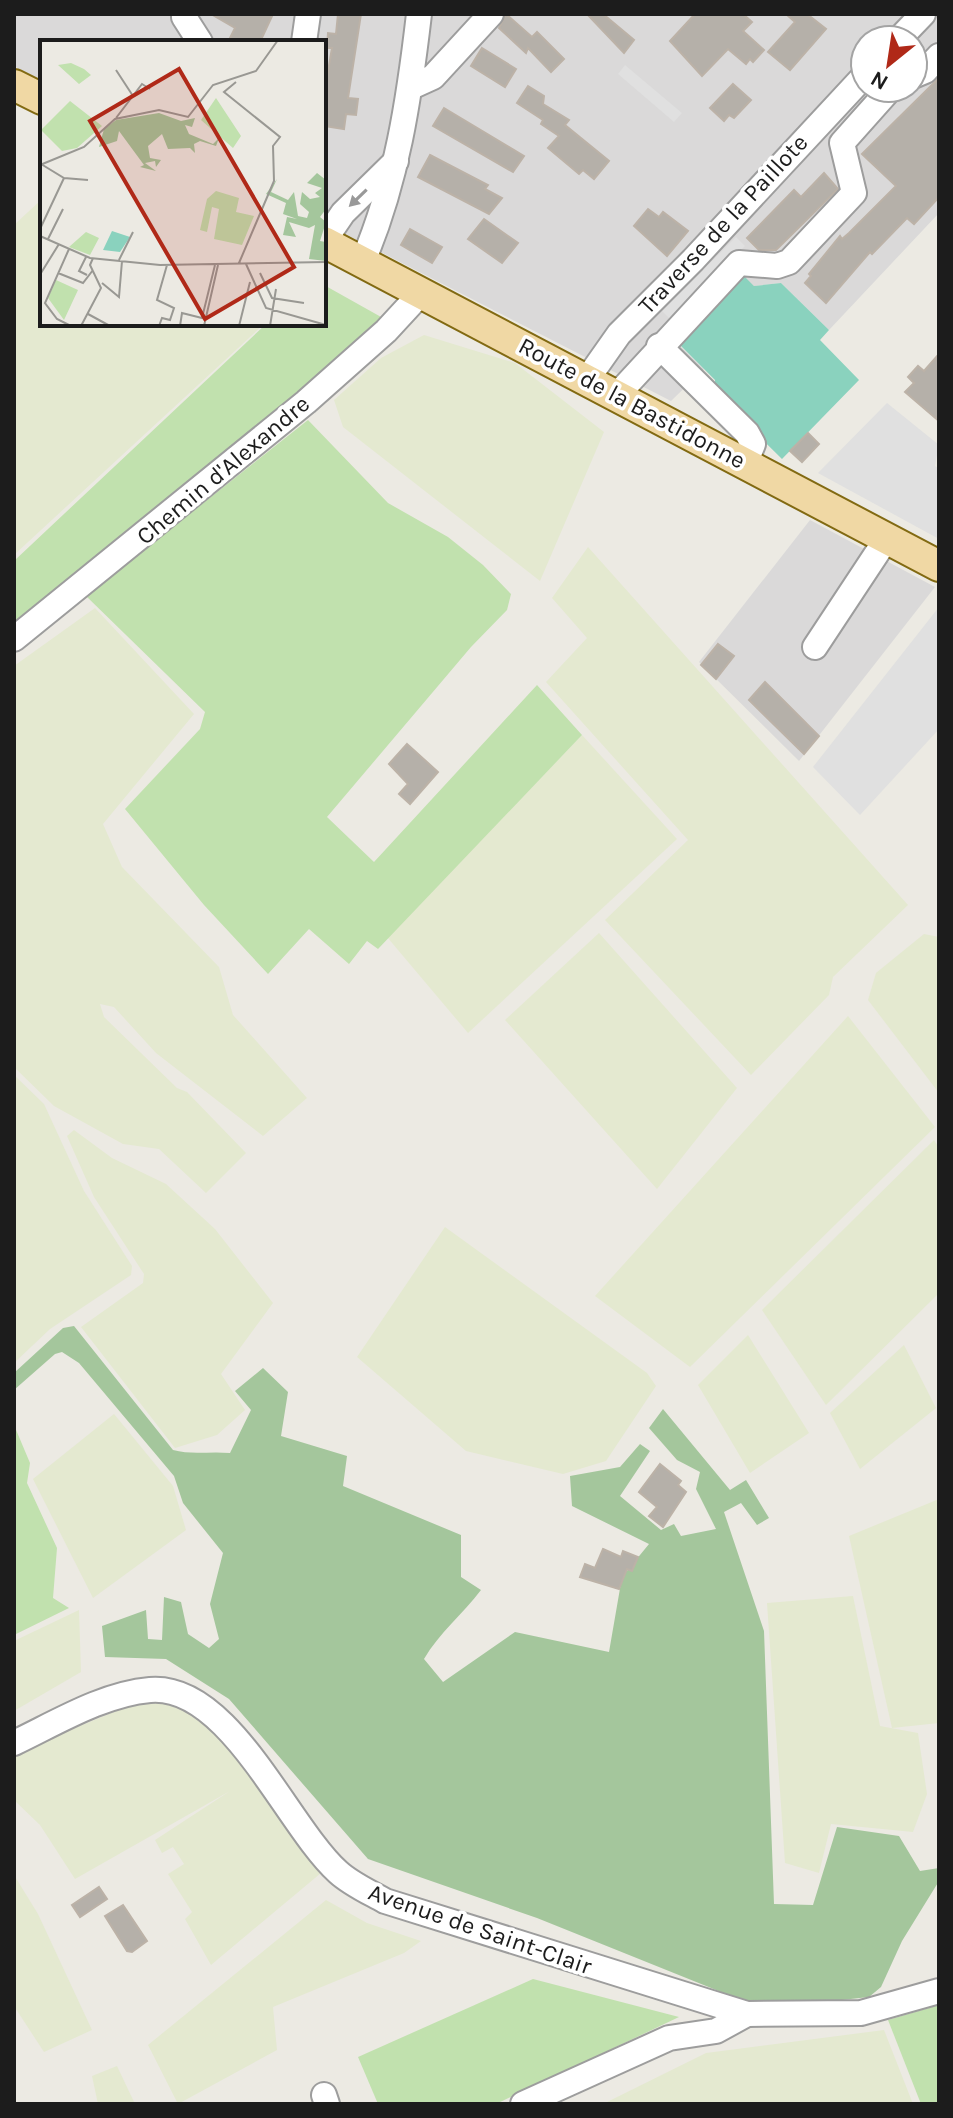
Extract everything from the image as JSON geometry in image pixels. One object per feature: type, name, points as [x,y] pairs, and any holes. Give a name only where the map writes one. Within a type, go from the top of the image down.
[{"type":"main road","name":"Route de la Bastidonne","points":[[326,243],[588,378],[939,566]]},
{"type":"street","points":[[304,40],[308,14]]},
{"type":"street","points":[[363,261],[384,211],[397,159],[411,87],[419,14]]},
{"type":"street","points":[[411,87],[433,77],[491,14]]},
{"type":"street","points":[[184,17],[199,40]]},
{"type":"street","name":"Traverse de la Paillote","points":[[588,378],[619,334],[693,260],[849,92]]},
{"type":"street","points":[[618,394],[659,346],[739,263],[777,266],[789,262],[851,201],[854,184],[842,143],[877,104]]},
{"type":"street","points":[[326,239],[343,213],[397,159]]},
{"type":"street","name":"Chemin d'Alexandre","points":[[14,639],[306,402],[386,331],[422,292]]},
{"type":"street","points":[[659,346],[747,433],[753,444],[745,464]]},
{"type":"street","points":[[815,647],[887,538]]},
{"type":"street","name":"Avenue de Saint-Clair","points":[[14,1743],[117,1696],[154,1690],[182,1697],[207,1710],[231,1734],[338,1872],[385,1901],[747,2014],[861,2013],[939,1991]]},
{"type":"street","points":[[523,2104],[669,2038],[716,2031],[747,2014]]},
{"type":"shaded area","points":[[14,14],[939,14],[939,213],[829,330],[781,283],[754,286],[744,277],[679,345],[704,369],[671,401],[326,224],[326,40],[40,40],[40,81],[14,66]]},
{"type":"shaded area","points":[[625,65],[682,113],[674,122],[618,74]]},
{"type":"shaded area","points":[[736,237],[745,246],[671,320],[662,311]]},
{"type":"shaded area","points":[[887,403],[939,445],[935,466],[939,469],[939,539],[818,473]]},
{"type":"shaded area","points":[[810,520],[935,587],[799,761],[699,662]]},
{"type":"shaded area","points":[[939,607],[939,729],[860,815],[813,767]]},
{"type":"green space","points":[[40,201],[40,326],[262,326],[14,555],[14,225]]},
{"type":"green space","points":[[744,276],[754,286],[781,283],[829,330],[820,340],[859,380],[782,459],[714,392],[715,380],[679,344]]},
{"type":"green space","points":[[326,286],[390,322],[14,624],[14,561],[264,326],[326,326]]},
{"type":"green space","points":[[424,335],[515,363],[604,432],[540,581],[343,427],[334,400],[381,358]]},
{"type":"green space","points":[[308,420],[388,503],[448,537],[483,565],[511,594],[507,610],[471,647],[327,817],[374,862],[537,685],[582,735],[378,949],[367,941],[349,964],[309,929],[268,974],[204,905],[125,809],[200,729],[205,712],[86,596]]},
{"type":"green space","points":[[588,547],[908,905],[833,977],[829,995],[751,1075],[605,920],[688,840],[546,682],[587,638],[552,598]]},
{"type":"green space","points":[[95,608],[194,714],[103,824],[122,867],[219,967],[233,1015],[307,1098],[263,1136],[156,1053],[114,1007],[100,1004],[104,1017],[177,1088],[187,1092],[246,1153],[206,1193],[159,1149],[123,1144],[54,1106],[14,1067],[14,666]]},
{"type":"green space","points":[[582,735],[677,839],[468,1033],[387,937]]},
{"type":"green space","points":[[599,933],[737,1088],[657,1189],[505,1020]]},
{"type":"green space","points":[[924,934],[939,937],[939,1093],[868,1000],[876,973]]},
{"type":"green space","points":[[848,1016],[935,1127],[690,1367],[595,1296]]},
{"type":"green space","points":[[14,1075],[44,1104],[84,1191],[132,1266],[131,1275],[50,1329],[14,1363]]},
{"type":"green space","points":[[74,1130],[112,1158],[166,1184],[215,1229],[273,1303],[221,1374],[245,1410],[217,1435],[175,1448],[81,1327],[143,1283],[144,1274],[94,1197],[67,1136]]},
{"type":"green space","points":[[934,1140],[939,1148],[939,1293],[826,1405],[762,1310]]},
{"type":"green space","points":[[445,1227],[647,1373],[656,1386],[606,1461],[563,1474],[466,1451],[357,1357]]},
{"type":"green space","points":[[74,1326],[173,1450],[230,1453],[251,1410],[235,1391],[263,1368],[288,1392],[281,1436],[347,1456],[343,1486],[461,1535],[461,1577],[481,1590],[424,1659],[443,1682],[515,1632],[609,1652],[622,1577],[649,1544],[572,1506],[570,1476],[620,1467],[640,1444],[650,1451],[620,1496],[661,1530],[674,1524],[681,1536],[716,1529],[696,1489],[700,1472],[677,1460],[649,1428],[663,1409],[730,1490],[746,1480],[769,1518],[757,1525],[741,1503],[724,1512],[764,1631],[774,1904],[813,1905],[837,1827],[899,1836],[920,1871],[939,1868],[939,1881],[902,1941],[881,1987],[869,1997],[796,2005],[741,2000],[537,1918],[368,1859],[229,1699],[166,1659],[105,1657],[102,1626],[146,1610],[148,1639],[162,1640],[164,1597],[181,1602],[188,1634],[209,1648],[219,1639],[210,1604],[223,1553],[183,1503],[174,1476],[79,1363],[62,1352],[55,1354],[14,1390],[14,1373],[63,1328]]},
{"type":"green space","points":[[748,1335],[809,1433],[750,1473],[698,1385]]},
{"type":"green space","points":[[904,1345],[936,1408],[860,1469],[830,1413]]},
{"type":"green space","points":[[114,1414],[173,1486],[186,1530],[93,1598],[33,1479]]},
{"type":"green space","points":[[14,1425],[30,1463],[27,1483],[57,1548],[53,1598],[69,1608],[14,1635]]},
{"type":"green space","points":[[939,1499],[939,1723],[892,1728],[849,1536]]},
{"type":"green space","points":[[853,1596],[880,1726],[918,1733],[927,1794],[913,1832],[831,1824],[819,1873],[785,1863],[767,1603]]},
{"type":"green space","points":[[79,1610],[81,1672],[14,1711],[14,1641]]},
{"type":"green space","points":[[143,1700],[176,1705],[199,1719],[224,1743],[321,1873],[211,1965],[185,1919],[192,1912],[168,1874],[184,1864],[173,1847],[162,1853],[155,1840],[230,1791],[75,1879],[40,1825],[14,1800],[14,1753]]},
{"type":"green space","points":[[14,1875],[38,1914],[92,2030],[44,2052],[14,2006]]},
{"type":"green space","points":[[326,1900],[367,1923],[421,1941],[404,1953],[273,2007],[277,2050],[178,2104],[148,2045]]},
{"type":"green space","points":[[533,1979],[679,2017],[496,2104],[378,2104],[358,2057]]},
{"type":"green space","points":[[939,2005],[939,2104],[921,2104],[888,2020]]},
{"type":"green space","points":[[884,2030],[913,2104],[603,2104],[706,2053]]},
{"type":"green space","points":[[117,2066],[135,2104],[98,2104],[92,2076]]},
{"type":"building","points":[[211,14],[273,14],[261,40],[229,40],[235,28]]},
{"type":"building","points":[[338,14],[361,14],[348,98],[358,99],[356,115],[346,114],[344,129],[326,126],[326,82],[332,48],[327,48],[328,33],[336,34]]},
{"type":"building","points":[[506,14],[532,37],[537,32],[564,59],[551,72],[528,48],[526,53],[499,28]]},
{"type":"building","points":[[603,14],[634,40],[624,53],[588,15]]},
{"type":"building","points":[[695,14],[743,14],[752,22],[743,31],[764,50],[753,62],[750,59],[746,64],[728,49],[702,76],[670,41]]},
{"type":"building","points":[[786,14],[807,14],[826,29],[790,70],[768,52],[795,22]]},
{"type":"building","points":[[482,48],[516,69],[505,87],[471,66]]},
{"type":"building","points":[[939,78],[939,197],[914,224],[907,218],[872,254],[870,252],[826,303],[805,283],[811,276],[809,274],[840,236],[842,239],[849,233],[896,186],[862,154],[913,104],[929,104],[929,88]]},
{"type":"building","points":[[733,84],[751,100],[734,118],[729,115],[724,121],[710,108]]},
{"type":"building","points":[[528,86],[544,96],[543,104],[569,120],[565,125],[609,161],[594,179],[583,170],[579,174],[548,148],[559,136],[541,124],[543,120],[517,103]]},
{"type":"building","points":[[444,108],[524,156],[513,172],[433,126]]},
{"type":"building","points":[[430,155],[488,185],[485,189],[502,198],[489,214],[418,177]]},
{"type":"building","points":[[824,173],[838,189],[776,250],[759,250],[747,238],[794,190],[801,197]]},
{"type":"building","points":[[648,209],[659,217],[663,212],[688,231],[667,256],[634,226]]},
{"type":"building","points":[[484,219],[518,243],[502,263],[468,239]]},
{"type":"building","points":[[410,229],[442,247],[432,263],[401,245]]},
{"type":"building","points":[[939,354],[939,421],[905,392],[914,383],[908,377],[918,366],[924,371]]},
{"type":"building","points":[[808,433],[819,444],[802,462],[790,451]]},
{"type":"building","points":[[718,644],[734,656],[716,679],[701,665]]},
{"type":"building","points":[[765,682],[819,736],[804,754],[749,700]]},
{"type":"building","points":[[407,744],[438,772],[410,804],[399,794],[408,784],[389,764]]},
{"type":"building","points":[[660,1464],[681,1481],[678,1485],[686,1492],[663,1527],[649,1516],[657,1507],[639,1492]]},
{"type":"building","points":[[603,1549],[621,1557],[623,1551],[638,1557],[632,1571],[627,1569],[619,1589],[580,1577],[585,1564],[595,1568]]},
{"type":"building","points":[[99,1887],[107,1899],[80,1917],[72,1905]]},
{"type":"building","points":[[123,1905],[147,1941],[132,1952],[127,1951],[105,1916]]}]
